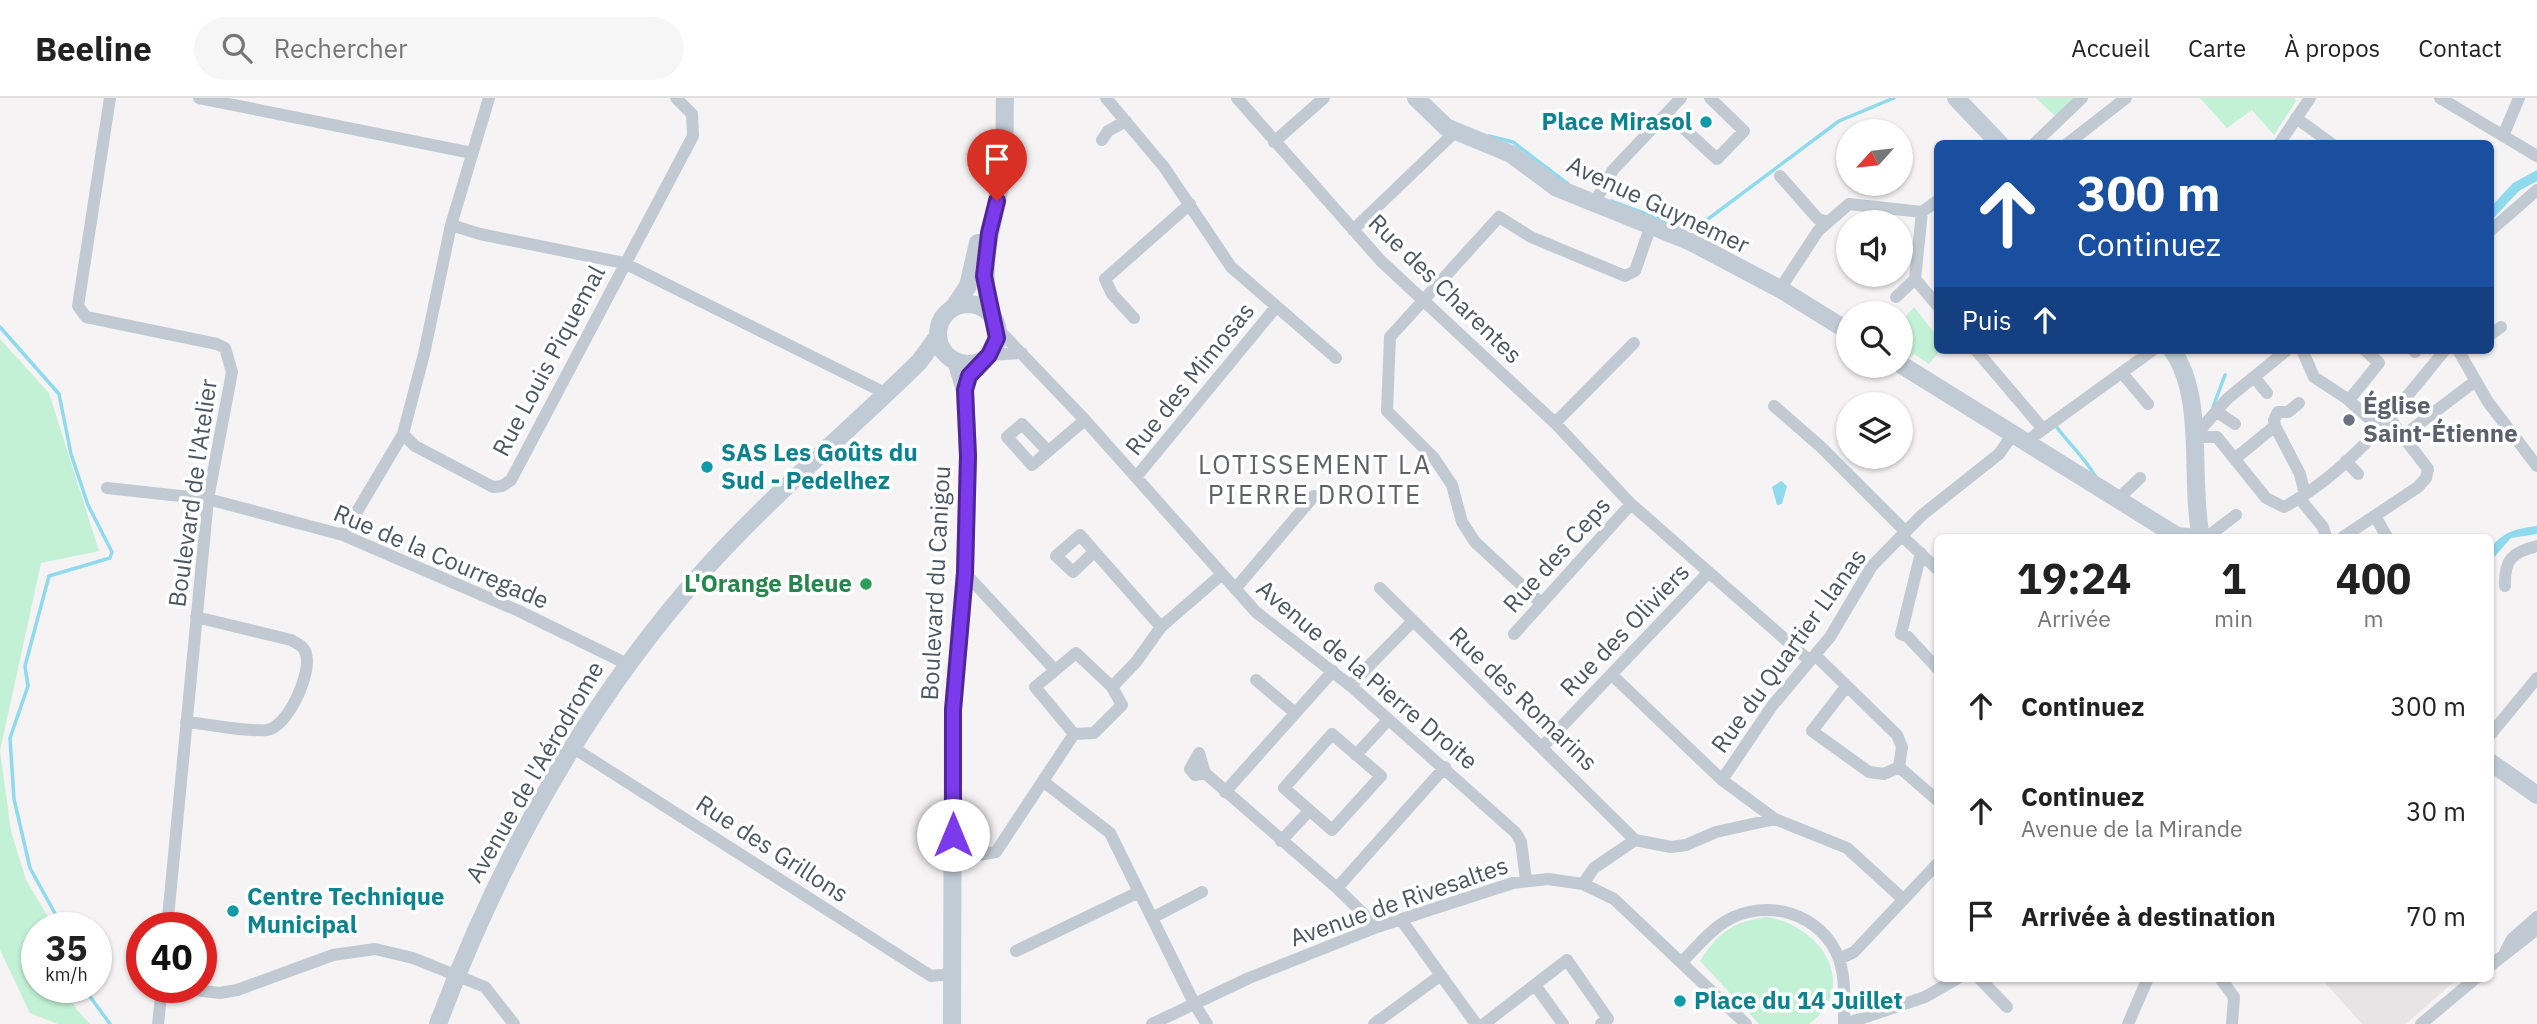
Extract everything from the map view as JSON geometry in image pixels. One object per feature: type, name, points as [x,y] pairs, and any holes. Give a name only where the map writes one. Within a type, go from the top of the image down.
[{"type":"main road","points":[[952,359],[938,336],[941,320],[968,286],[984,224],[990,191],[993,98]]},
{"type":"main road","points":[[965,390],[969,376],[997,338],[984,283],[984,261],[1002,172],[1005,98]]},
{"type":"main road","name":"Avenue Guynemer","points":[[1416,98],[1455,132],[1511,153],[1557,188],[1597,199],[1650,228],[1691,242],[1780,289],[1836,324]]},
{"type":"main road","points":[[1956,98],[1996,140]]},
{"type":"main road","points":[[954,307],[974,304],[994,322]]},
{"type":"main road","name":"Avenue de l'Aérodrome","points":[[438,1024],[456,973],[493,888],[572,747],[627,664],[725,548],[780,490],[919,362],[938,336]]},
{"type":"main road","points":[[2174,354],[2183,368],[2194,418],[2194,480],[2201,534]]},
{"type":"main road","points":[[919,362],[952,359],[964,363],[985,357]]},
{"type":"main road","name":"Boulevard du Canigou","points":[[952,359],[965,390],[968,456],[965,573],[953,710],[952,1024]]},
{"type":"main road","points":[[1913,372],[2174,534]]},
{"type":"main road","points":[[2494,765],[2537,795]]},
{"type":"main road","name":"Boulevard du Canigou","points":[[952,982],[960,1024]]},
{"type":"street","name":"Boulevard de l'Atelier","points":[[110,98],[78,306],[86,317],[225,348],[232,372],[208,499],[168,912]]},
{"type":"street","points":[[199,98],[472,153]]},
{"type":"street","points":[[343,535],[403,434],[424,354],[451,225],[489,98]]},
{"type":"street","points":[[625,263],[693,136],[695,123],[687,107],[676,98]]},
{"type":"street","points":[[1106,98],[1190,204],[1231,267],[1336,358]]},
{"type":"street","name":"Rue des Charentes","points":[[1237,98],[1250,108],[1274,142],[1381,261],[1555,423],[1631,504],[1708,573],[1846,687],[1897,735],[1902,747],[1899,767]]},
{"type":"street","points":[[1274,142],[1324,98]]},
{"type":"street","points":[[1597,199],[1613,170],[1681,98]]},
{"type":"street","points":[[1667,113],[1717,159],[1745,131],[1710,98]]},
{"type":"street","points":[[2038,140],[2082,98]]},
{"type":"street","points":[[2072,140],[2126,98]]},
{"type":"street","points":[[2282,140],[2310,98]]},
{"type":"street","points":[[2440,98],[2537,156]]},
{"type":"street","points":[[2504,136],[2519,98]]},
{"type":"street","points":[[2296,118],[2326,140]]},
{"type":"street","points":[[1102,140],[1108,131],[1126,121]]},
{"type":"street","points":[[1353,230],[1455,132]]},
{"type":"street","points":[[1780,176],[1818,219],[1828,222]]},
{"type":"street","points":[[2494,228],[2537,190]]},
{"type":"street","points":[[1780,289],[1818,231],[1849,204],[1922,212],[1934,203]]},
{"type":"street","points":[[1134,318],[1112,294],[1105,279],[1190,204]]},
{"type":"street","points":[[1896,297],[1915,279],[1922,212]]},
{"type":"street","points":[[1541,603],[1475,542],[1462,522],[1452,485],[1434,458],[1387,411],[1390,337],[1422,298],[1499,216],[1531,237],[1625,276],[1635,271],[1650,228]]},
{"type":"street","name":"Rue Louis Piquemal","points":[[451,225],[480,234],[625,263],[886,393]]},
{"type":"street","name":"Rue Louis Piquemal","points":[[403,434],[415,446],[493,487],[502,486],[510,480],[625,263]]},
{"type":"street","points":[[1915,279],[1934,302]]},
{"type":"street","name":"Rue des Mimosas","points":[[1137,477],[1276,307]]},
{"type":"street","name":"Avenue de la Pierre Droite","points":[[994,322],[1137,477],[1256,612],[1352,687],[1516,833],[1521,842],[1525,880]]},
{"type":"street","points":[[1555,423],[1634,343]]},
{"type":"street","points":[[985,357],[1023,353]]},
{"type":"street","points":[[1979,354],[2043,429]]},
{"type":"street","name":"Rue du Quartier Llanas","points":[[1723,780],[1772,705],[1830,636],[1872,566],[1904,534],[2020,437],[2043,429],[2148,354]]},
{"type":"street","points":[[2194,437],[2256,375],[2282,354]]},
{"type":"street","points":[[2304,354],[2314,377],[2403,436],[2428,469],[2426,478],[2418,487],[2348,534]]},
{"type":"street","points":[[2347,399],[2379,363],[2369,354]]},
{"type":"street","points":[[2194,437],[2217,437],[2237,457],[2266,498],[2284,507],[2346,461],[2385,423],[2442,354]]},
{"type":"street","points":[[2460,354],[2474,382],[2537,466]]},
{"type":"street","points":[[2122,373],[2148,404]]},
{"type":"street","points":[[2237,457],[2275,426],[2278,412],[2256,375]]},
{"type":"street","points":[[2403,436],[2474,382]]},
{"type":"street","points":[[2278,412],[2288,412],[2299,402]]},
{"type":"street","points":[[1773,406],[1821,447],[1934,566]]},
{"type":"street","points":[[2217,412],[2235,425]]},
{"type":"street","points":[[1048,451],[1085,420]]},
{"type":"street","points":[[2275,426],[2284,439],[2302,496],[2325,534]]},
{"type":"street","points":[[2346,461],[2358,474]]},
{"type":"street","points":[[2118,499],[2140,478]]},
{"type":"street","name":"Rue de la Courregade","points":[[107,488],[208,499],[343,535],[519,611],[627,664]]},
{"type":"street","points":[[1235,589],[1314,496]]},
{"type":"street","name":"Rue des Ceps","points":[[1514,634],[1631,504]]},
{"type":"street","points":[[2211,534],[2236,515]]},
{"type":"street","points":[[2375,516],[2385,534]]},
{"type":"street","points":[[2505,586],[2505,568],[2518,551],[2537,546]]},
{"type":"street","points":[[1094,552],[1161,627]]},
{"type":"street","points":[[1921,553],[1900,634],[1908,637],[1934,665]]},
{"type":"street","points":[[965,573],[1054,669]]},
{"type":"street","name":"Rue des Oliviers","points":[[1543,747],[1708,573]]},
{"type":"street","points":[[1112,687],[1136,662],[1161,627],[1221,575]]},
{"type":"street","name":"Rue des Romarins","points":[[1380,588],[1635,840]]},
{"type":"street","points":[[186,722],[267,730],[280,726],[288,717],[307,667],[307,656],[302,646],[291,640],[196,617]]},
{"type":"street","points":[[1352,687],[1356,679],[1413,621]]},
{"type":"street","points":[[1076,653],[1112,687],[1122,705],[1094,733],[1074,733],[1035,687],[1076,653]]},
{"type":"street","points":[[1225,792],[1333,671]]},
{"type":"street","points":[[1612,675],[1723,780],[1775,819],[1847,848],[1903,899]]},
{"type":"street","points":[[2494,730],[2537,678]]},
{"type":"street","points":[[1256,680],[1294,712]]},
{"type":"street","points":[[1846,687],[1812,731],[1869,772],[1884,774],[1899,767],[1934,797]]},
{"type":"street","points":[[1356,755],[1388,720]]},
{"type":"street","points":[[953,859],[996,852],[1074,733]]},
{"type":"street","points":[[1332,734],[1356,755],[1381,776],[1332,830],[1284,788],[1332,734]]},
{"type":"street","name":"Rue des Grillons","points":[[572,747],[931,976],[952,982]]},
{"type":"street","points":[[1337,888],[1445,767]]},
{"type":"street","points":[[1205,773],[1337,888],[1377,928]]},
{"type":"street","points":[[1044,782],[1110,833],[1207,1024]]},
{"type":"street","points":[[1281,841],[1309,811]]},
{"type":"street","points":[[1583,884],[1594,868],[1635,840],[1671,847],[1686,845],[1716,832],[1775,819]]},
{"type":"street","points":[[1839,959],[1854,952],[1934,867]]},
{"type":"street","name":"Avenue de Rivesaltes","points":[[1152,1024],[1249,978],[1377,928],[1525,880],[1564,880],[1583,884],[1614,899],[1745,1023]]},
{"type":"street","points":[[1017,951],[1139,892]]},
{"type":"street","points":[[1152,918],[1202,892]]},
{"type":"street","points":[[1682,962],[1726,921],[1763,909],[1787,911],[1802,917],[1832,945],[1839,959],[1845,1024],[1926,997],[1951,982]]},
{"type":"street","points":[[2504,954],[2512,939],[2537,917]]},
{"type":"street","points":[[1402,921],[1476,1024]]},
{"type":"street","points":[[2494,963],[2537,929]]},
{"type":"street","points":[[217,993],[237,990],[333,955],[375,949],[413,958],[456,973],[485,987],[514,1024]]},
{"type":"street","points":[[1484,1024],[1567,960],[1608,1018],[1601,1024]]},
{"type":"street","points":[[1374,1024],[1441,975]]},
{"type":"street","points":[[1983,982],[2007,1007]]},
{"type":"street","points":[[2128,1024],[2146,982]]},
{"type":"street","points":[[2223,982],[2234,996],[2232,1024]]},
{"type":"street","points":[[2421,1024],[2471,982]]},
{"type":"street","points":[[1535,985],[1563,1024]]},
{"type":"street","points":[[158,1024],[160,1003]]},
{"type":"shaded area","points":[[2325,982],[2453,982],[2406,1024],[2362,1024]]},
{"type":"green space","points":[[2036,98],[2078,98],[2057,118]]},
{"type":"green space","points":[[2200,98],[2294,98],[2296,101],[2274,135],[2252,110],[2227,128]]},
{"type":"green space","points":[[1914,307],[1934,332],[1934,354],[1938,354],[1929,364],[1914,354]]},
{"type":"green space","points":[[0,339],[49,393],[99,551],[41,563],[0,751]]},
{"type":"green space","points":[[0,751],[11,831],[26,880],[45,912],[21,912],[21,994],[0,950]]},
{"type":"green space","points":[[1766,917],[1803,931],[1827,958],[1833,975],[1832,992],[1825,1008],[1809,1024],[1759,1024],[1700,961],[1727,930],[1744,922]]},
{"type":"green space","points":[[25,1003],[73,1003],[90,1024],[58,1024],[30,1013]]},
{"type":"water","points":[[2537,170],[2537,181],[2519,191],[2494,218],[2494,204],[2513,183]]},
{"type":"water","points":[[1781,481],[1787,486],[1782,504],[1777,505],[1772,487]]},
{"type":"water","points":[[2537,526],[2537,534],[2511,538],[2494,557],[2494,544],[2506,534]]},
{"type":"waterway","points":[[1611,201],[1692,231],[1839,121],[1894,98]]},
{"type":"waterway","points":[[1489,136],[1513,142],[1568,184]]},
{"type":"waterway","points":[[0,327],[59,394],[71,454],[88,505],[112,552],[110,558],[49,576],[25,666],[28,686],[10,738],[14,799],[30,868],[54,912]]},
{"type":"waterway","points":[[2213,407],[2225,375]]},
{"type":"waterway","points":[[2055,425],[2097,479]]},
{"type":"waterway","points":[[95,1003],[110,1024]]},
{"type":"place","name":"Place Mirasol","points":[[1706,122]]},
{"type":"place","name":"Église Saint-Étienne","points":[[2349,420]]},
{"type":"place","name":"SAS Les Goûts du Sud - Pedelhez","points":[[707,467]]},
{"type":"place","name":"L'Orange Bleue","points":[[866,584]]},
{"type":"place","name":"Centre Technique Municipal","points":[[233,911]]},
{"type":"place","name":"Place du 14 Juillet","points":[[1680,1001]]},
{"type":"district","name":"LOTISSEMENT LA PIERRE DROITE","points":[[1315,480]]},
{"type":"route","points":[[953,835],[953,710],[965,573],[968,456],[965,390],[969,376],[981,360],[989,355],[997,338],[997,328],[991,315],[984,283],[984,261],[997,201]]}]
